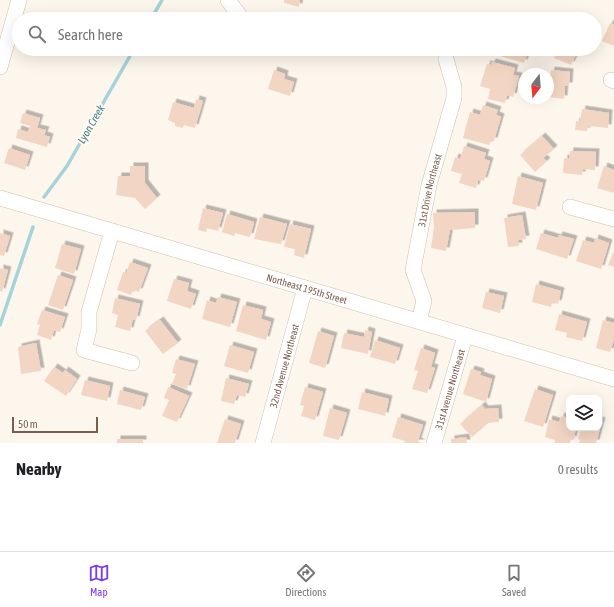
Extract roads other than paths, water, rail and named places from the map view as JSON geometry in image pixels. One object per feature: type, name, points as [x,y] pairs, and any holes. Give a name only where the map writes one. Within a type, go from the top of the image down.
[{"type":"street","points":[[16,12],[19,0]]},
{"type":"street","points":[[228,0],[237,12]]},
{"type":"street","points":[[0,67],[12,25]]},
{"type":"street","name":"31st Drive Northeast","points":[[419,321],[424,301],[413,270],[429,185],[454,98],[454,87],[446,60]]},
{"type":"street","name":"Northeast 195th Street","points":[[0,198],[614,380]]},
{"type":"street","points":[[570,207],[614,219]]},
{"type":"street","points":[[112,231],[89,312],[89,329],[84,350],[132,363]]},
{"type":"street","name":"32nd Avenue Northeast","points":[[263,443],[305,288]]},
{"type":"street","name":"31st Avenue Northeast","points":[[434,443],[465,336]]},
{"type":"waterway","name":"Lyon Creek","points":[[155,12],[162,0]]},
{"type":"waterway","name":"Lyon Creek","points":[[44,197],[67,166],[130,56]]},
{"type":"waterway","name":"Lyon Creek","points":[[0,325],[33,227]]}]
